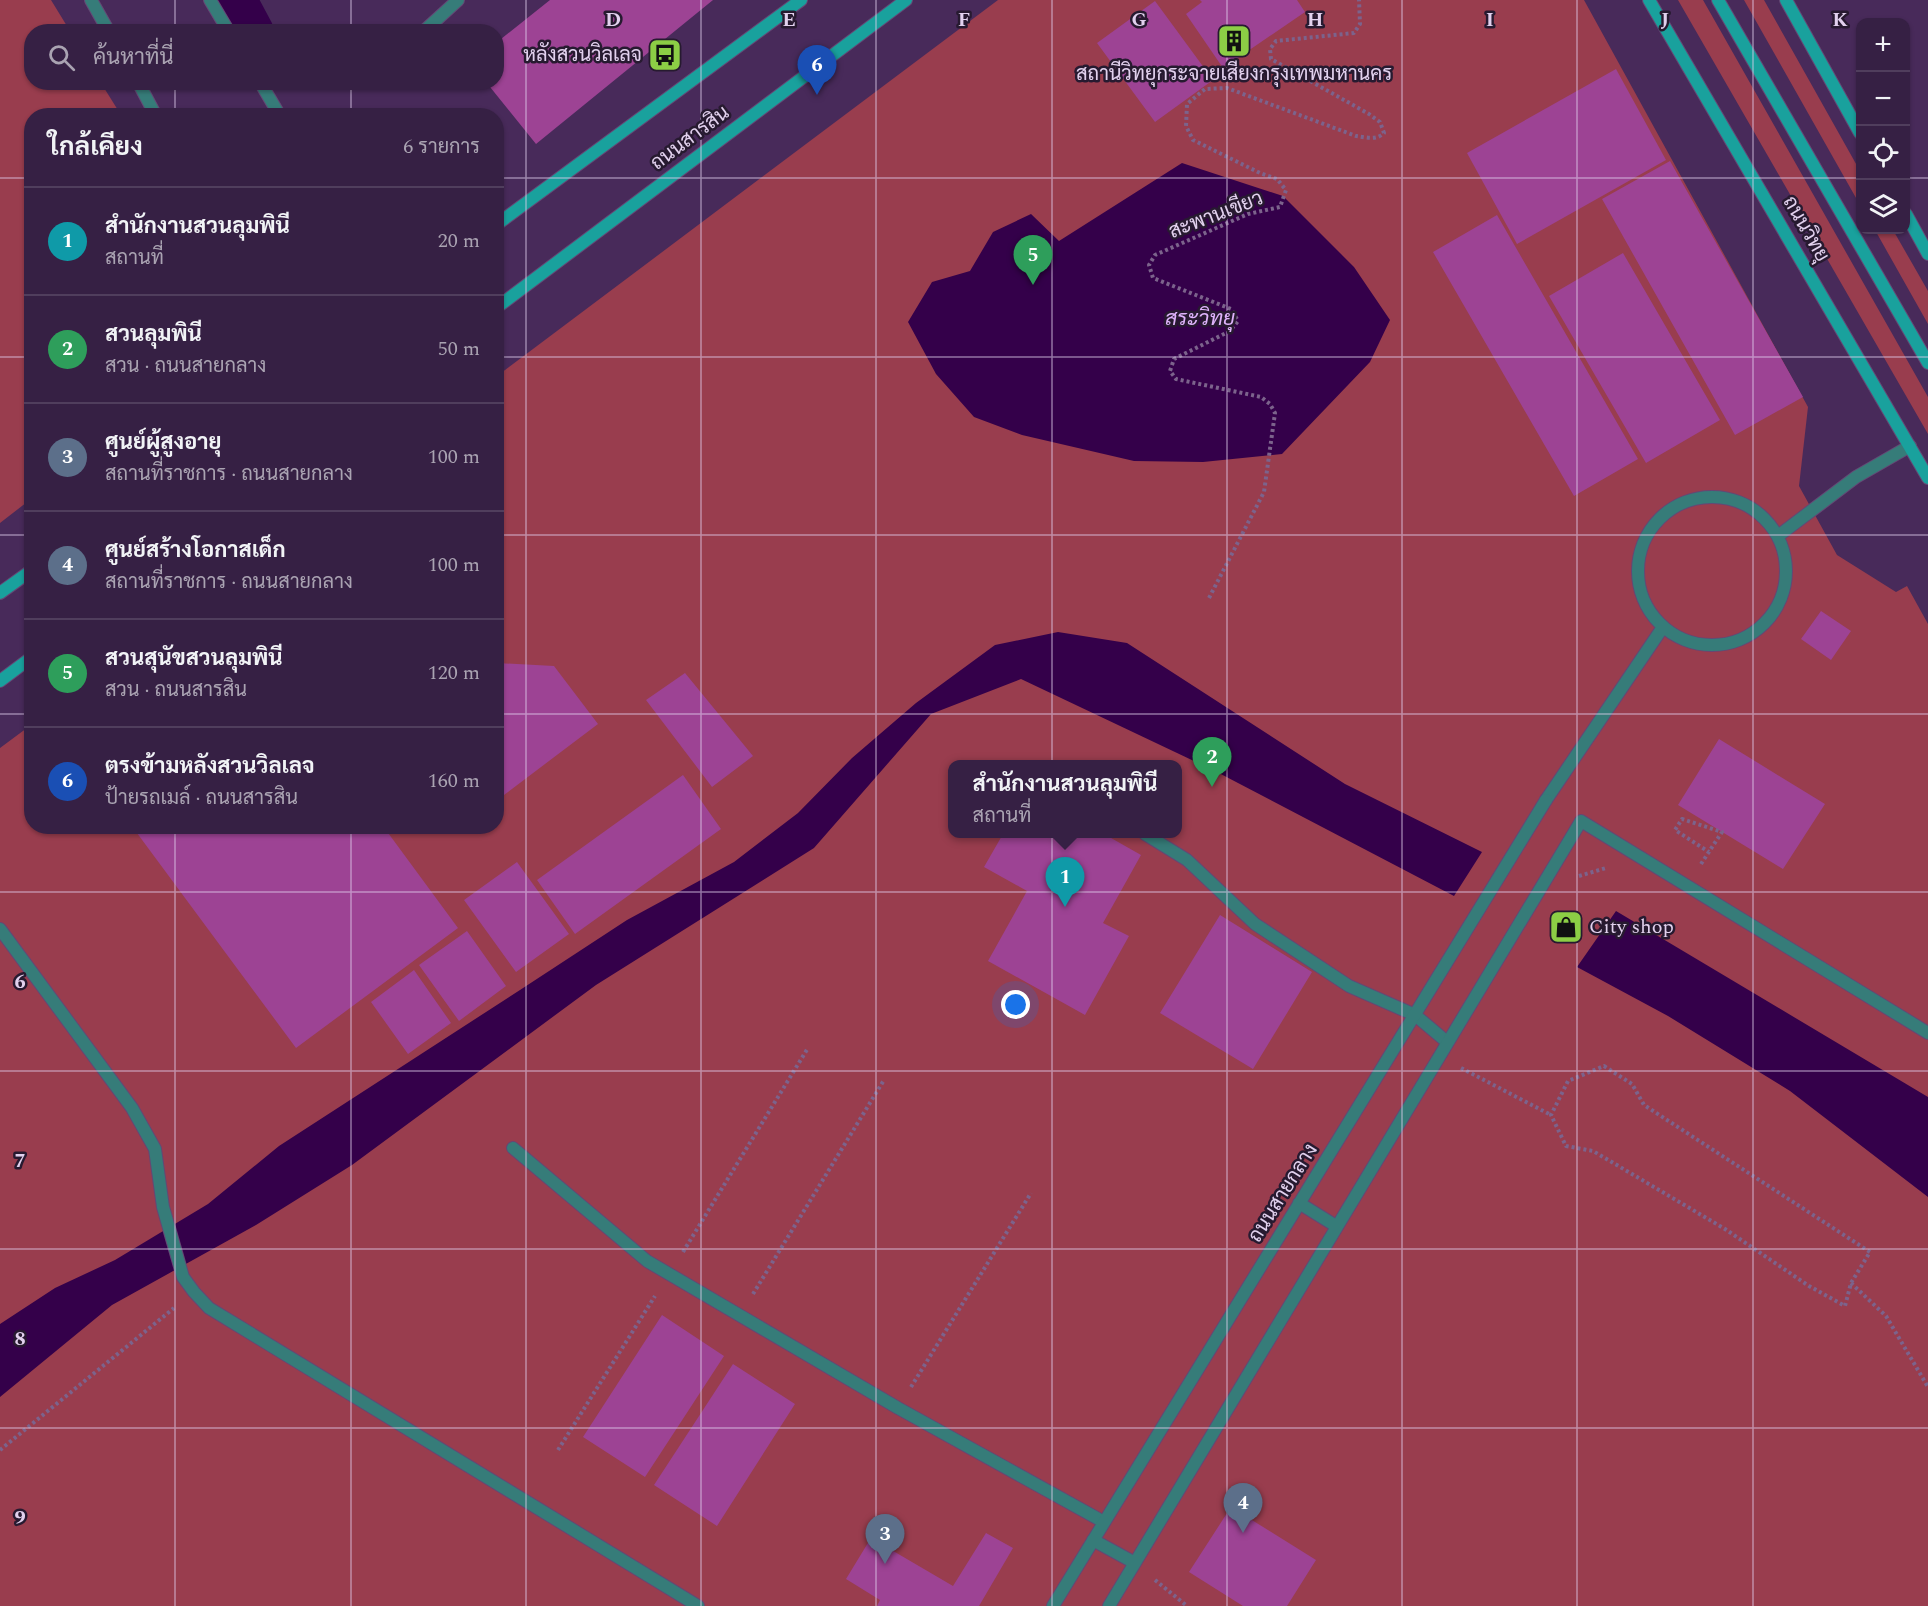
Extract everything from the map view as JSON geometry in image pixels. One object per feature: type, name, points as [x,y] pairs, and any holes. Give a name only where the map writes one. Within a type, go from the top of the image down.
[{"type":"main road","points":[[504,219],[801,0]]},
{"type":"main road","name":"ถนนสารสิน","points":[[504,302],[906,0]]},
{"type":"main road","name":"ถนนวิทยุ","points":[[1649,0],[1928,478]]},
{"type":"main road","name":"ถนนวิทยุ","points":[[1718,0],[1928,363]]},
{"type":"main road","points":[[1786,0],[1856,126]]},
{"type":"main road","points":[[1910,223],[1928,254]]},
{"type":"main road","points":[[0,593],[24,576]]},
{"type":"main road","points":[[0,681],[24,663]]},
{"type":"street","points":[[92,0],[105,24]]},
{"type":"street","points":[[210,0],[224,24]]},
{"type":"street","points":[[432,24],[458,0]]},
{"type":"street","points":[[142,90],[152,108]]},
{"type":"street","points":[[265,90],[275,108]]},
{"type":"street","points":[[1778,536],[1857,477],[1910,446]]},
{"type":"street","points":[[1720,497],[1743,503],[1762,516],[1778,536],[1786,560],[1786,586],[1776,610],[1759,629],[1736,642],[1711,646],[1685,641],[1663,627],[1648,609],[1640,588],[1637,569],[1645,542],[1657,522],[1675,507],[1697,499],[1720,497]]},
{"type":"street","name":"ถนนสายกลาง","points":[[1053,1606],[1546,800],[1663,627]]},
{"type":"street","points":[[1109,1606],[1581,821],[1928,1033]]},
{"type":"street","points":[[1151,838],[1187,860],[1265,930],[1349,986],[1415,1015],[1447,1042]]},
{"type":"street","points":[[0,930],[132,1108],[154,1149],[163,1207],[183,1277],[209,1308],[698,1606]]},
{"type":"street","points":[[513,1148],[647,1261],[898,1408],[1104,1522]]},
{"type":"street","points":[[1299,1203],[1336,1227]]},
{"type":"street","points":[[1093,1540],[1135,1563]]},
{"type":"path","name":"สะพานเขียว","points":[[1209,598],[1264,492],[1275,413],[1270,404],[1261,397],[1176,380],[1170,371],[1174,359],[1230,331],[1238,321],[1231,309],[1153,278],[1149,265],[1155,255],[1248,214],[1280,207],[1286,190],[1277,179],[1260,174],[1193,140],[1186,126],[1187,104],[1205,89],[1227,88],[1356,135],[1374,139],[1384,133],[1380,122],[1369,114],[1271,59],[1270,49],[1276,41],[1354,33],[1360,24],[1359,0]]},
{"type":"path","points":[[1682,819],[1722,832],[1709,852],[1675,830],[1682,819]]},
{"type":"path","points":[[1571,880],[1597,869],[1616,867]]},
{"type":"path","points":[[1439,1055],[1551,1114],[1566,1146],[1593,1151],[1725,1230],[1809,1286],[1845,1306],[1851,1283],[1870,1252],[1644,1105],[1632,1084],[1604,1066],[1568,1081],[1551,1114]]},
{"type":"path","points":[[740,1315],[884,1080]]},
{"type":"path","points":[[898,1408],[1031,1193]]},
{"type":"path","points":[[1851,1283],[1886,1316],[1928,1387]]},
{"type":"path","points":[[0,1450],[194,1292]]},
{"type":"path","points":[[1135,1563],[1187,1606]]},
{"type":"shaded area","points":[[0,0],[51,0],[66,24],[24,24],[24,90],[105,90],[117,108],[24,108],[24,504],[0,523]]},
{"type":"shaded area","points":[[998,0],[1584,0],[1808,407],[1799,486],[1837,555],[1896,592],[1907,586],[1928,624],[1928,1606],[0,1606],[0,748],[24,730],[24,834],[504,834],[504,371]]},
{"type":"shaded area","points":[[1678,0],[1703,0],[1928,397],[1928,434]]},
{"type":"shaded area","points":[[1744,0],[1764,0],[1856,164],[1856,198]]},
{"type":"shaded area","points":[[1877,234],[1895,234],[1928,291],[1928,324]]},
{"type":"water","name":"สระวิทยุ","points":[[1182,163],[1283,196],[1354,267],[1390,320],[1370,362],[1282,454],[1203,462],[1134,461],[1022,435],[974,417],[936,374],[908,322],[932,282],[970,271],[993,232],[1031,214],[1059,241]]},
{"type":"water","points":[[1058,632],[1127,643],[1345,784],[1482,852],[1454,896],[1215,771],[1021,679],[931,714],[814,848],[596,985],[352,1165],[256,1225],[112,1305],[0,1397],[0,1324],[55,1288],[115,1260],[208,1204],[279,1146],[627,920],[734,862],[798,813],[852,758],[916,703],[995,645]]},
{"type":"water","points":[[1616,911],[1928,1097],[1928,1197],[1790,1091],[1668,1016],[1577,967]]},
{"type":"building","points":[[550,0],[713,0],[536,144],[492,90],[504,90],[504,37]]},
{"type":"building","name":"สถานีวิทยุกระจายเสียงกรุงเทพมหานคร","points":[[1200,0],[1297,0],[1305,12],[1223,68],[1186,14],[1202,2]]},
{"type":"building","points":[[1155,1],[1213,80],[1155,122],[1097,43]]},
{"type":"building","points":[[1616,69],[1666,160],[1517,244],[1467,153]]},
{"type":"building","points":[[1670,161],[1803,397],[1735,435],[1602,199]]},
{"type":"building","points":[[1497,215],[1638,459],[1574,496],[1433,252]]},
{"type":"building","points":[[1623,253],[1720,420],[1646,463],[1549,296]]},
{"type":"building","points":[[1821,611],[1851,631],[1831,660],[1801,639]]},
{"type":"building","points":[[504,663],[554,666],[598,724],[504,795]]},
{"type":"building","points":[[685,673],[753,756],[712,787],[646,700]]},
{"type":"building","points":[[1719,739],[1825,804],[1783,869],[1678,805]]},
{"type":"building","points":[[683,775],[721,829],[575,934],[537,880]]},
{"type":"building","points":[[138,834],[389,834],[458,928],[296,1048]]},
{"type":"building","points":[[1001,838],[1111,838],[1141,855],[1103,923],[1129,936],[1085,1015],[988,961],[1027,891],[984,867]]},
{"type":"building","points":[[517,862],[569,934],[516,972],[464,900]]},
{"type":"building","points":[[1220,915],[1312,972],[1253,1069],[1160,1013]]},
{"type":"building","points":[[467,931],[506,986],[459,1021],[419,965]]},
{"type":"building","points":[[414,970],[451,1023],[408,1054],[371,1002]]},
{"type":"building","points":[[662,1315],[724,1356],[645,1477],[583,1437]]},
{"type":"building","points":[[733,1364],[795,1404],[717,1526],[654,1485]]},
{"type":"building","points":[[1231,1507],[1316,1560],[1287,1606],[1243,1606],[1189,1572]]},
{"type":"building","points":[[986,1533],[1013,1548],[979,1606],[877,1606],[880,1600],[846,1579],[871,1538],[953,1586]]},
{"type":"waterway","points":[[237,0],[250,24]]},
{"type":"place","name":"สถานีวิทยุกระจายเสียงกรุงเทพมหานคร","points":[[1234,41]]},
{"type":"place","name":"หลังสวนวิลเลจ","points":[[665,55]]},
{"type":"place","name":"ตรงข้ามหลังสวนวิลเลจ","points":[[817,95]]},
{"type":"place","name":"สวนสุนัขสวนลุมพินี","points":[[1033,285]]},
{"type":"place","name":"สวนลุมพินี","points":[[1212,787]]},
{"type":"place","name":"สำนักงานสวนลุมพินี","points":[[1065,907]]},
{"type":"place","name":"City shop","points":[[1566,927]]},
{"type":"place","name":"ศูนย์สร้างโอกาสเด็ก","points":[[1243,1533]]},
{"type":"place","name":"ศูนย์ผู้สูงอายุ","points":[[885,1564]]}]
